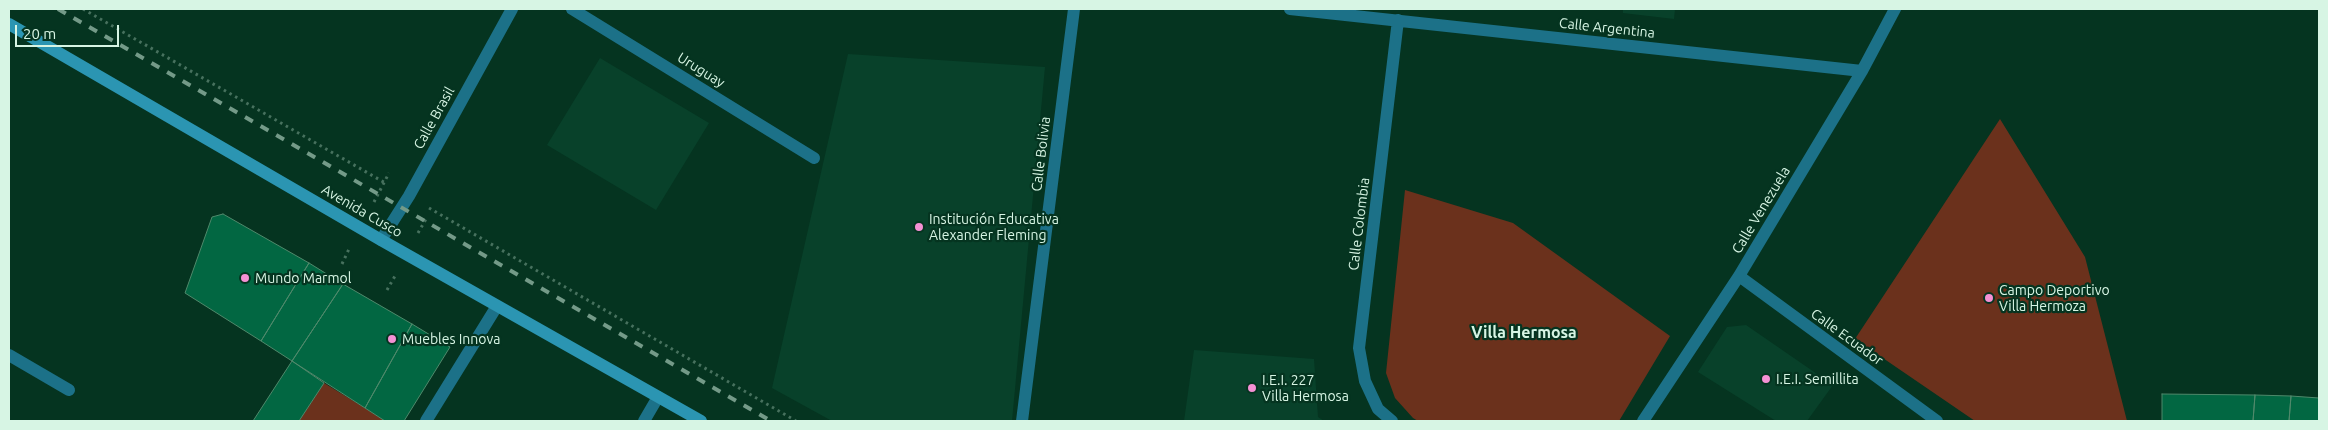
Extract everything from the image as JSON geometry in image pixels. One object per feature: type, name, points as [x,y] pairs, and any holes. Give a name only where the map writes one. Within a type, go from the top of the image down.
[{"type":"main road","name":"Avenida Cusco","points":[[9,24],[381,240],[701,421]]},
{"type":"street","name":"Calle Brasil","points":[[381,240],[408,196],[512,9]]},
{"type":"street","name":"Uruguay","points":[[572,9],[814,158]]},
{"type":"street","name":"Calle Bolivia","points":[[1022,421],[1074,9]]},
{"type":"street","name":"Calle Argentina","points":[[1290,9],[1862,71]]},
{"type":"street","name":"Calle Venezuela","points":[[1643,421],[1739,276],[1862,71],[1895,9]]},
{"type":"street","name":"Calle Colombia","points":[[1392,421],[1378,409],[1365,381],[1359,348],[1398,20]]},
{"type":"street","name":"Calle Ecuador","points":[[1739,276],[1937,421]]},
{"type":"street","points":[[426,421],[497,306]]},
{"type":"street","points":[[9,355],[69,390]]},
{"type":"street","points":[[644,421],[658,397]]},
{"type":"path","points":[[83,9],[796,421]]},
{"type":"shaded area","points":[[1623,9],[1675,9],[1674,19],[1623,13]]},
{"type":"shaded area","name":"Institución Educativa Alexander Fleming","points":[[848,54],[1045,67],[1012,421],[832,421],[772,388]]},
{"type":"shaded area","points":[[600,58],[709,123],[656,210],[547,145]]},
{"type":"shaded area","name":"Campo Deportivo Villa Hermoza","points":[[2000,119],[2085,257],[2127,421],[1975,421],[1855,339]]},
{"type":"shaded area","points":[[1405,190],[1513,223],[1670,336],[1619,421],[1418,421],[1413,418],[1395,398],[1386,373]]},
{"type":"shaded area","name":"I.E.I. Semillita","points":[[1746,325],[1833,385],[1807,421],[1776,421],[1698,372],[1727,327]]},
{"type":"shaded area","name":"I.E.I. 227 Villa Hermosa","points":[[1194,350],[1314,359],[1318,417],[1324,421],[1184,421]]},
{"type":"shaded area","points":[[324,383],[365,408],[385,421],[299,421]]},
{"type":"building","name":"Mundo Marmol","points":[[223,214],[309,263],[261,341],[185,293],[212,217]]},
{"type":"building","points":[[309,263],[343,284],[292,361],[261,341]]},
{"type":"building","points":[[343,284],[412,324],[365,408],[292,361]]},
{"type":"building","points":[[412,324],[450,347],[404,421],[385,421],[365,408]]},
{"type":"building","points":[[292,361],[324,383],[299,421],[253,421]]},
{"type":"building","points":[[2162,394],[2255,395],[2253,421],[2162,421]]},
{"type":"building","points":[[2255,395],[2291,396],[2289,421],[2253,421]]},
{"type":"building","points":[[2291,396],[2319,398],[2319,421],[2289,421]]},
{"type":"railway","points":[[58,9],[771,421]]},
{"type":"place","name":"Institución Educativa Alexander Fleming","points":[[919,227]]},
{"type":"place","name":"Mundo Marmol","points":[[245,278]]},
{"type":"place","name":"Campo Deportivo Villa Hermoza","points":[[1989,298]]},
{"type":"place","name":"Muebles Innova","points":[[392,339]]},
{"type":"place","name":"I.E.I. Semillita","points":[[1766,379]]},
{"type":"place","name":"I.E.I. 227 Villa Hermosa","points":[[1252,388]]},
{"type":"district","name":"Villa Hermosa","points":[[1524,333]]}]
